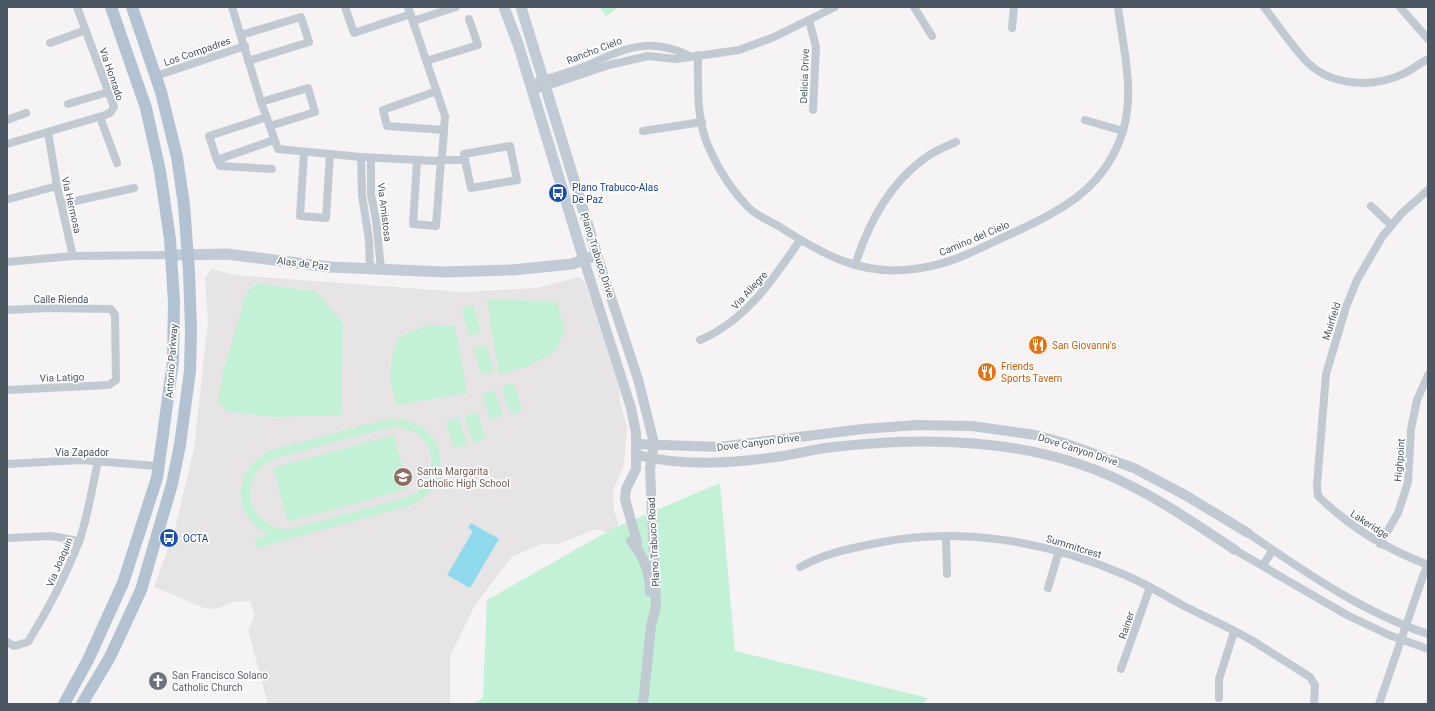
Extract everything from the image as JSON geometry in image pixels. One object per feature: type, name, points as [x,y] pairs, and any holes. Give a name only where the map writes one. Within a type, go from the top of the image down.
[{"type":"main road","name":"Antonio Parkway","points":[[64,704],[88,660],[123,584],[157,478],[157,466],[173,361],[174,315],[171,255],[166,207],[148,115],[111,7]]},
{"type":"main road","name":"Antonio Parkway","points":[[82,704],[110,657],[141,590],[172,484],[181,438],[190,372],[191,330],[188,254],[184,205],[177,157],[156,76],[132,7]]},
{"type":"main road","name":"Plano Trabuco Drive","points":[[504,7],[531,88],[584,260]]},
{"type":"main road","name":"Plano Trabuco Drive","points":[[521,7],[597,255]]},
{"type":"main road","name":"Alas de Paz","points":[[171,255],[227,254],[330,267],[445,272],[512,270],[572,264],[597,255]]},
{"type":"street","name":"Via Honrado","points":[[77,7],[114,107],[110,113],[100,117]]},
{"type":"street","points":[[232,7],[261,102],[278,149],[361,158],[417,161],[465,160]]},
{"type":"street","points":[[345,7],[354,33],[411,14],[456,7]]},
{"type":"street","name":"Rancho Cielo","points":[[545,83],[624,61],[648,56],[676,58],[740,50],[774,37],[835,7]]},
{"type":"street","points":[[914,7],[932,36]]},
{"type":"street","points":[[1012,28],[1014,7]]},
{"type":"street","name":"Camino del Cielo","points":[[694,56],[702,122],[710,150],[737,193],[750,209],[827,255],[855,265],[881,270],[935,266],[951,261],[1048,216],[1075,200],[1093,183],[1112,156],[1123,131],[1128,102],[1128,83],[1118,7]]},
{"type":"street","points":[[1264,7],[1309,63],[1338,80],[1354,83],[1387,80],[1404,73],[1428,59]]},
{"type":"street","points":[[1400,7],[1428,40]]},
{"type":"street","points":[[411,14],[444,116],[436,226],[413,224],[417,161]]},
{"type":"street","points":[[241,35],[301,17],[309,42],[248,60]]},
{"type":"street","points":[[426,61],[478,45],[469,19]]},
{"type":"street","name":"Delicia Drive","points":[[809,20],[816,47],[813,110]]},
{"type":"street","points":[[50,43],[86,30]]},
{"type":"street","name":"Los Compadres","points":[[156,76],[244,46]]},
{"type":"street","points":[[646,46],[648,56]]},
{"type":"street","name":"Rancho Cielo","points":[[531,88],[621,49],[646,46],[677,49],[694,56]]},
{"type":"street","points":[[621,49],[624,61]]},
{"type":"street","points":[[261,102],[308,88],[315,112],[270,126]]},
{"type":"street","points":[[437,91],[383,110],[387,126],[444,130]]},
{"type":"street","points":[[68,104],[108,92]]},
{"type":"street","points":[[7,120],[26,113]]},
{"type":"street","points":[[7,144],[100,117],[117,163]]},
{"type":"street","points":[[267,117],[209,136],[220,166],[272,169]]},
{"type":"street","points":[[1085,120],[1123,131]]},
{"type":"street","points":[[643,131],[702,122]]},
{"type":"street","name":"Via Hermosa","points":[[48,132],[57,186],[73,256]]},
{"type":"street","points":[[217,160],[274,140]]},
{"type":"street","points":[[855,265],[863,241],[877,212],[894,188],[928,156],[956,142]]},
{"type":"street","points":[[510,146],[517,180],[471,188],[465,160],[464,154],[510,146]]},
{"type":"street","points":[[304,153],[300,216],[326,218],[330,154]]},
{"type":"street","name":"Via Amistosa","points":[[361,158],[362,195],[369,240],[376,269]]},
{"type":"street","name":"Via Amistosa","points":[[371,158],[371,194],[379,238],[376,269]]},
{"type":"street","points":[[9,199],[57,186]]},
{"type":"street","points":[[62,204],[134,188]]},
{"type":"street","name":"Muirfield","points":[[1317,485],[1326,374],[1346,307],[1357,280],[1372,252],[1391,224],[1428,190]]},
{"type":"street","points":[[1371,206],[1391,224]]},
{"type":"street","name":"Via Allegre","points":[[700,340],[727,327],[762,293],[800,240]]},
{"type":"street","name":"Alas de Paz","points":[[7,262],[73,256],[171,255]]},
{"type":"street","name":"Plano Trabuco Drive","points":[[597,255],[638,379],[654,443],[652,459]]},
{"type":"street","name":"Plano Trabuco Drive","points":[[584,260],[631,408],[637,444],[637,455]]},
{"type":"street","name":"Calle Rienda","points":[[7,310],[108,308],[113,311],[116,380]]},
{"type":"street","name":"Highpoint","points":[[1380,544],[1398,513],[1408,482],[1411,429],[1417,400],[1428,375]]},
{"type":"street","name":"Via Latigo","points":[[7,390],[108,385],[116,380]]},
{"type":"street","name":"Dove Canyon Drive","points":[[637,444],[654,443],[719,447],[863,429],[918,425],[972,426],[1035,436],[1061,442],[1134,468],[1185,495],[1248,533],[1360,605],[1406,626],[1428,634]]},
{"type":"street","name":"Dove Canyon Drive","points":[[637,455],[652,459],[695,464],[721,463],[785,456],[831,447],[921,441],[979,443],[1008,447],[1071,461],[1117,479],[1167,504],[1235,550],[1347,615],[1401,640],[1428,648]]},
{"type":"street","name":"Plano Trabuco Road","points":[[637,455],[636,469],[626,489],[625,499],[637,542],[636,546],[648,570],[651,626],[644,704]]},
{"type":"street","name":"Plano Trabuco Road","points":[[651,626],[656,606],[654,541],[650,491],[650,469],[652,459]]},
{"type":"street","name":"Via Zapador","points":[[7,464],[98,461],[157,466]]},
{"type":"street","name":"Via Joaquin","points":[[7,642],[14,646],[28,642],[51,605],[79,541],[98,461]]},
{"type":"street","name":"Lakeridge","points":[[1317,485],[1318,496],[1346,521],[1380,544],[1428,565]]},
{"type":"street","points":[[7,538],[51,536],[79,541]]},
{"type":"street","points":[[946,536],[947,574]]},
{"type":"street","name":"Summitcrest","points":[[800,567],[820,556],[895,539],[946,536],[982,537],[1026,543],[1059,550],[1099,564],[1150,587],[1234,632],[1252,640],[1310,677],[1315,685],[1314,704]]},
{"type":"street","points":[[1048,588],[1059,550]]},
{"type":"street","points":[[1263,565],[1273,550]]},
{"type":"street","points":[[1379,704],[1428,565]]},
{"type":"street","name":"Rainer","points":[[1121,669],[1150,587]]},
{"type":"street","points":[[1219,698],[1219,679],[1234,632]]},
{"type":"shaded area","name":"Santa Margarita Catholic High School","points":[[212,269],[234,275],[461,292],[537,288],[579,277],[585,282],[619,387],[620,403],[627,427],[624,465],[613,490],[614,510],[618,522],[618,529],[612,534],[597,529],[558,544],[541,544],[512,557],[475,605],[450,656],[450,704],[268,704],[248,630],[255,615],[250,601],[232,602],[217,609],[204,608],[154,587],[175,529],[194,448],[208,321],[205,278]]},
{"type":"green space","points":[[599,7],[619,7],[606,16]]},
{"type":"green space","points":[[257,284],[315,291],[343,323],[341,415],[274,417],[226,411],[218,401],[224,368],[247,291]]},
{"type":"green space","points":[[487,300],[557,301],[565,331],[555,351],[528,366],[499,374]]},
{"type":"green space","points":[[473,305],[481,332],[469,336],[461,309]]},
{"type":"green space","points":[[427,325],[455,326],[467,393],[397,405],[390,372],[398,338]]},
{"type":"green space","points":[[486,345],[494,371],[482,375],[473,349]]},
{"type":"green space","points":[[514,383],[522,410],[510,414],[502,387]]},
{"type":"green space","points":[[494,390],[503,415],[490,419],[482,394]]},
{"type":"green space","points":[[477,412],[486,438],[473,443],[465,416]]},
{"type":"green space","points":[[458,418],[467,444],[454,448],[446,422]]},
{"type":"green space","points":[[391,419],[410,421],[424,429],[434,441],[440,455],[440,470],[435,484],[424,497],[408,506],[257,548],[254,539],[269,535],[250,520],[242,503],[241,491],[249,468],[257,459],[278,448]],"holes":[[[392,427],[407,429],[419,436],[427,445],[431,456],[431,469],[427,480],[418,491],[405,498],[290,529],[275,527],[263,521],[255,511],[251,500],[251,488],[255,476],[263,465],[276,458]]]},
{"type":"green space","points":[[394,435],[408,489],[288,522],[273,468]]},
{"type":"green space","points":[[720,483],[735,651],[928,698],[923,704],[473,704],[483,698],[487,600],[612,529]]},
{"type":"water","points":[[471,523],[499,539],[470,588],[447,575],[473,531],[468,528]]},
{"type":"place","name":"Plano Trabuco-Alas De Paz","points":[[558,193]]},
{"type":"place","name":"San Giovanni's","points":[[1038,345]]},
{"type":"place","name":"Friends Sports Tavern","points":[[987,372]]},
{"type":"place","name":"Santa Margarita Catholic High School","points":[[403,477]]},
{"type":"place","name":"OCTA","points":[[169,538]]},
{"type":"place","name":"San Francisco Solano Catholic Church","points":[[158,681]]}]
